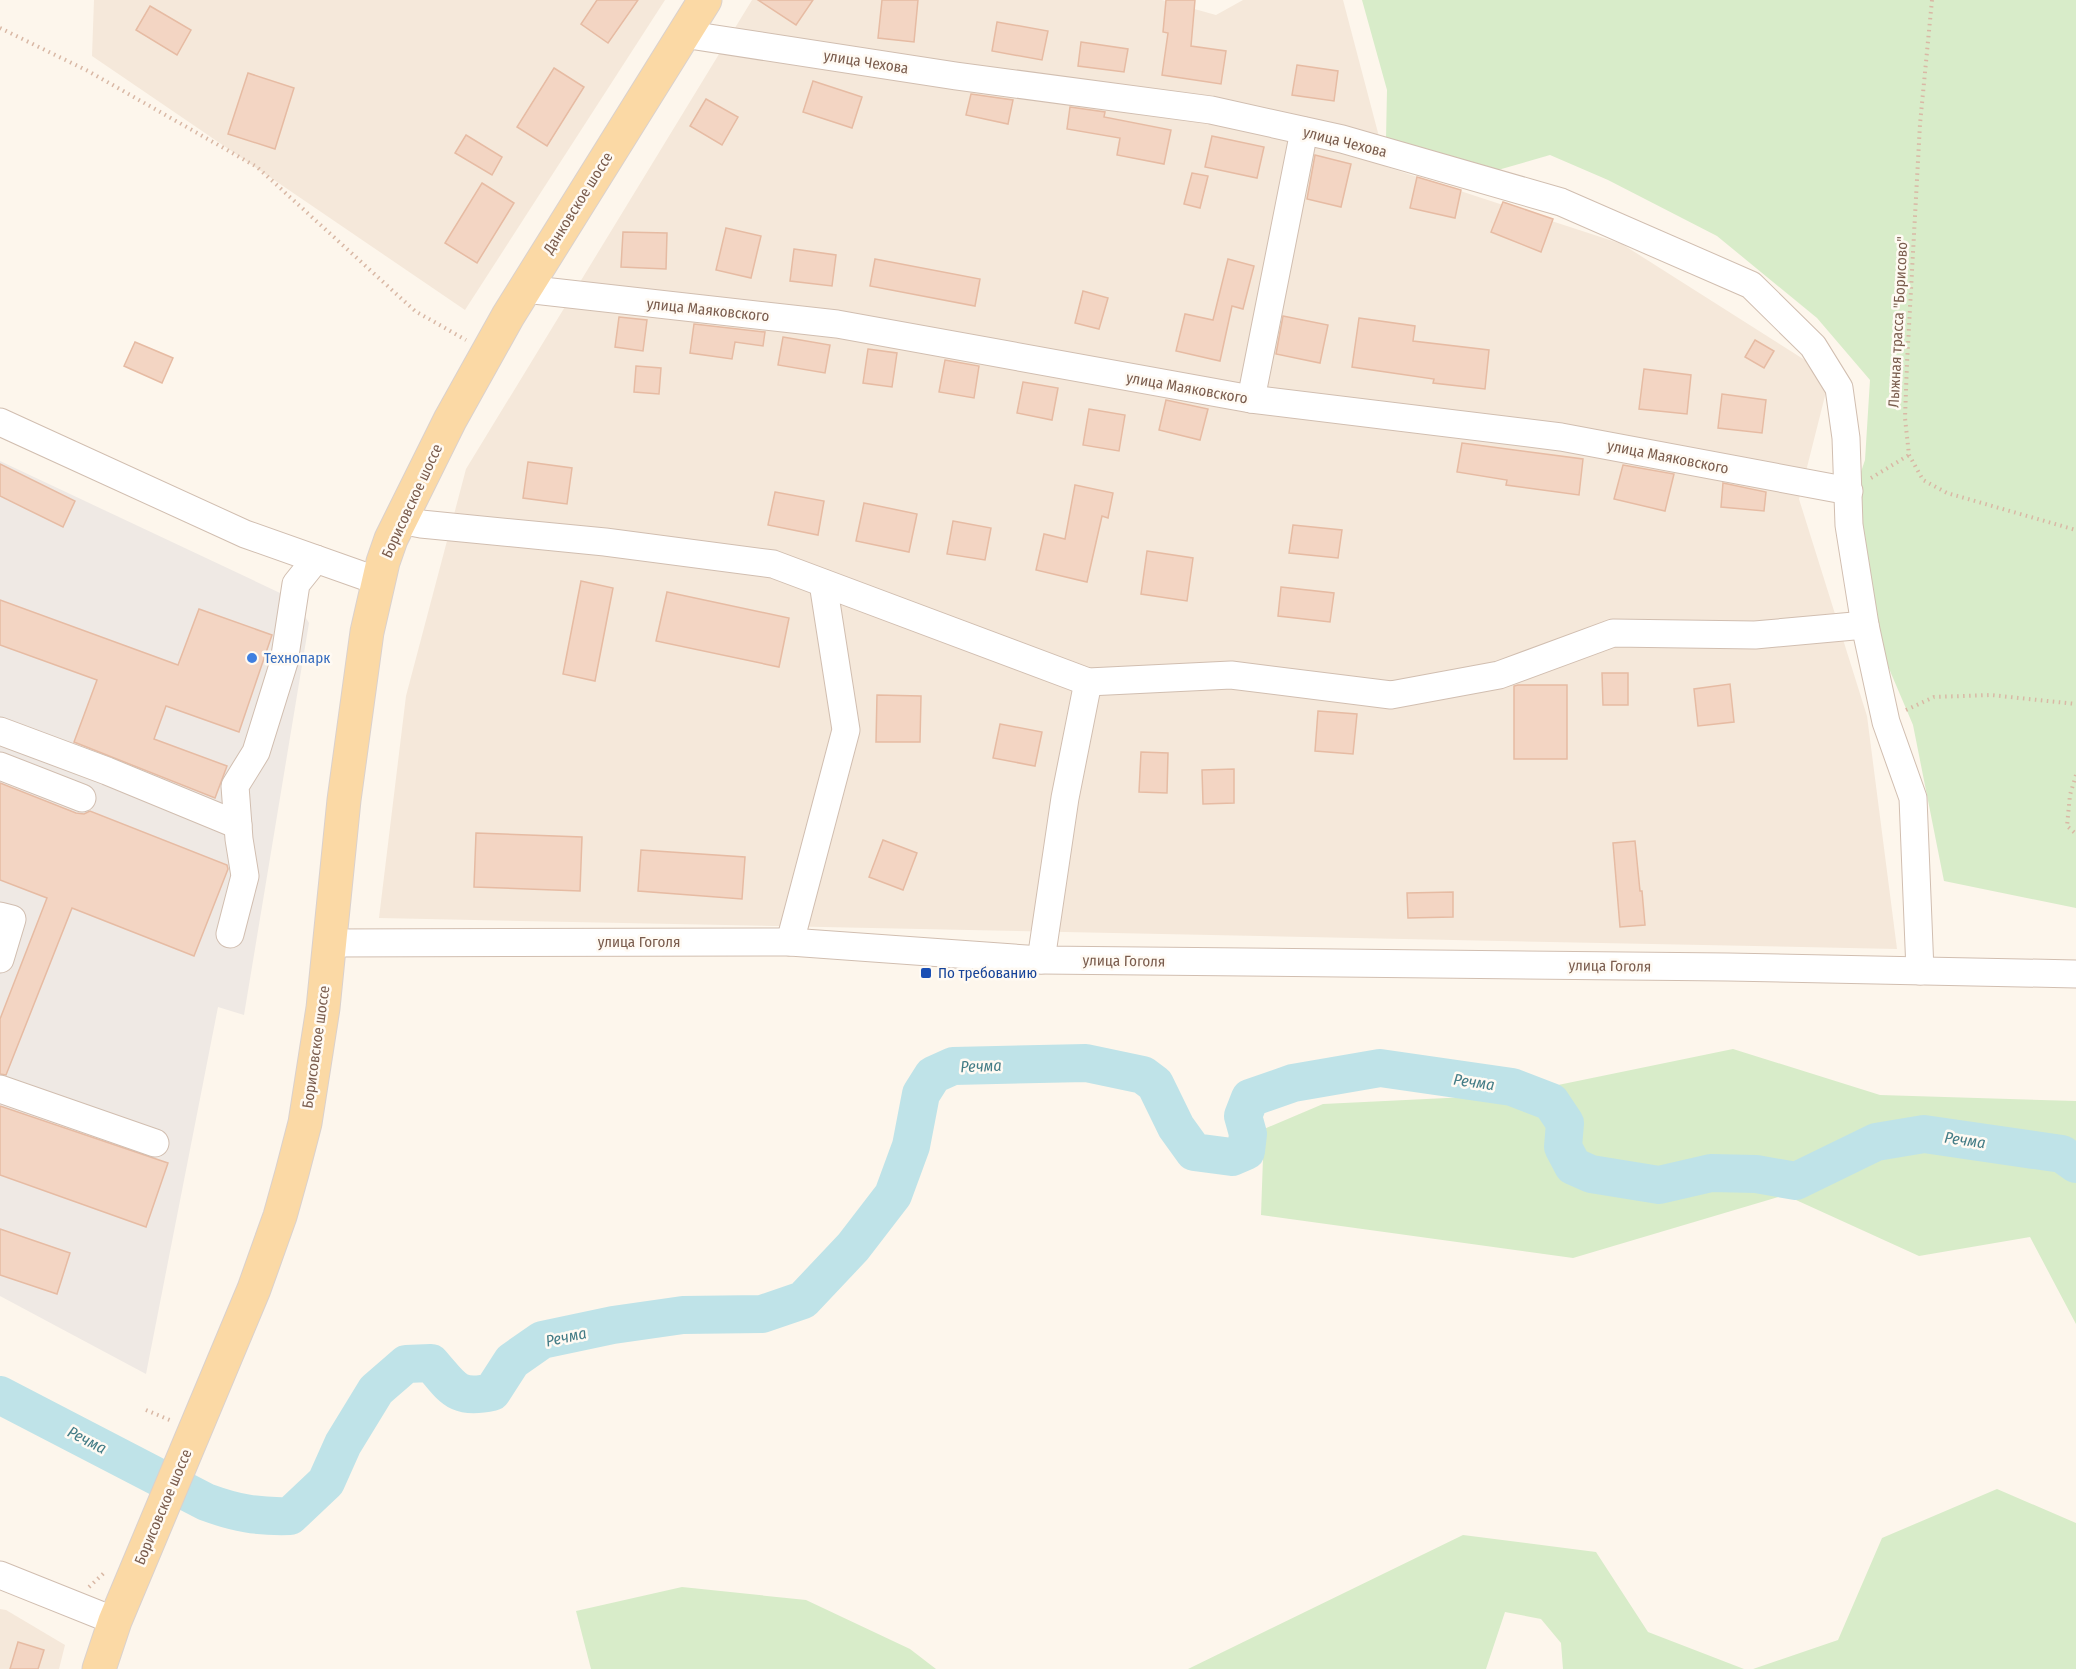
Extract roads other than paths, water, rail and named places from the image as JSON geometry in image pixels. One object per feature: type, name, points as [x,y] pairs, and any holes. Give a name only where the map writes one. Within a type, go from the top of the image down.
[{"type":"main road","name":"Данковское шоссе","points":[[457,409],[525,289],[705,0]]},
{"type":"main road","name":"Борисовское шоссе","points":[[99,1669],[186,1429],[258,1279],[280,1216],[305,1123],[318,1049],[344,800],[365,644],[378,581],[400,520],[457,409]]},
{"type":"street","name":"улица Чехова","points":[[683,34],[956,76],[1211,110],[1304,131],[1561,202],[1751,285],[1813,346],[1839,388],[1846,438],[1849,525],[1865,625],[1886,722],[1913,798],[1920,971]]},
{"type":"street","points":[[1251,399],[1304,131]]},
{"type":"street","name":"улица Маяковского","points":[[525,289],[837,324],[1251,399],[1561,437],[1849,491]]},
{"type":"street","points":[[0,422],[245,534],[378,581]]},
{"type":"street","points":[[400,520],[605,542],[773,564],[1088,682],[1231,675],[1391,695],[1499,675],[1613,633],[1755,635],[1865,625]]},
{"type":"street","points":[[230,934],[245,876],[235,786],[256,752],[284,662],[296,584],[316,559]]},
{"type":"street","points":[[790,942],[846,730],[823,583]]},
{"type":"street","points":[[1041,960],[1065,798],[1088,682]]},
{"type":"street","points":[[0,731],[107,771],[238,825]]},
{"type":"street","points":[[0,766],[82,798]]},
{"type":"street","points":[[0,916],[12,920],[0,959]]},
{"type":"street","name":"улица Гоголя","points":[[330,943],[790,942],[1041,960],[2076,974]]},
{"type":"street","points":[[0,1089],[155,1143]]},
{"type":"street","points":[[0,1575],[115,1621]]},
{"type":"waterway","name":"Речма","points":[[0,1395],[206,1502],[247,1514],[290,1516],[326,1482],[343,1444],[376,1390],[406,1364],[431,1363],[456,1390],[463,1393],[480,1394],[492,1392],[512,1361],[542,1340],[613,1325],[683,1315],[762,1314],[803,1300],[853,1247],[893,1195],[911,1146],[921,1094],[933,1075],[953,1066],[1086,1063],[1143,1075],[1155,1084],[1176,1127],[1194,1152],[1232,1157],[1246,1151],[1248,1134],[1243,1116],[1250,1098],[1293,1083],[1380,1068],[1512,1087],[1551,1102],[1565,1123],[1563,1147],[1573,1166],[1591,1174],[1659,1185],[1711,1173],[1756,1174],[1796,1181],[1876,1142],[1924,1134],[2062,1154],[2076,1164]]},
{"type":"place","name":"Технопарк","points":[[252,658]]},
{"type":"place","name":"По требованию","points":[[926,973]]}]
